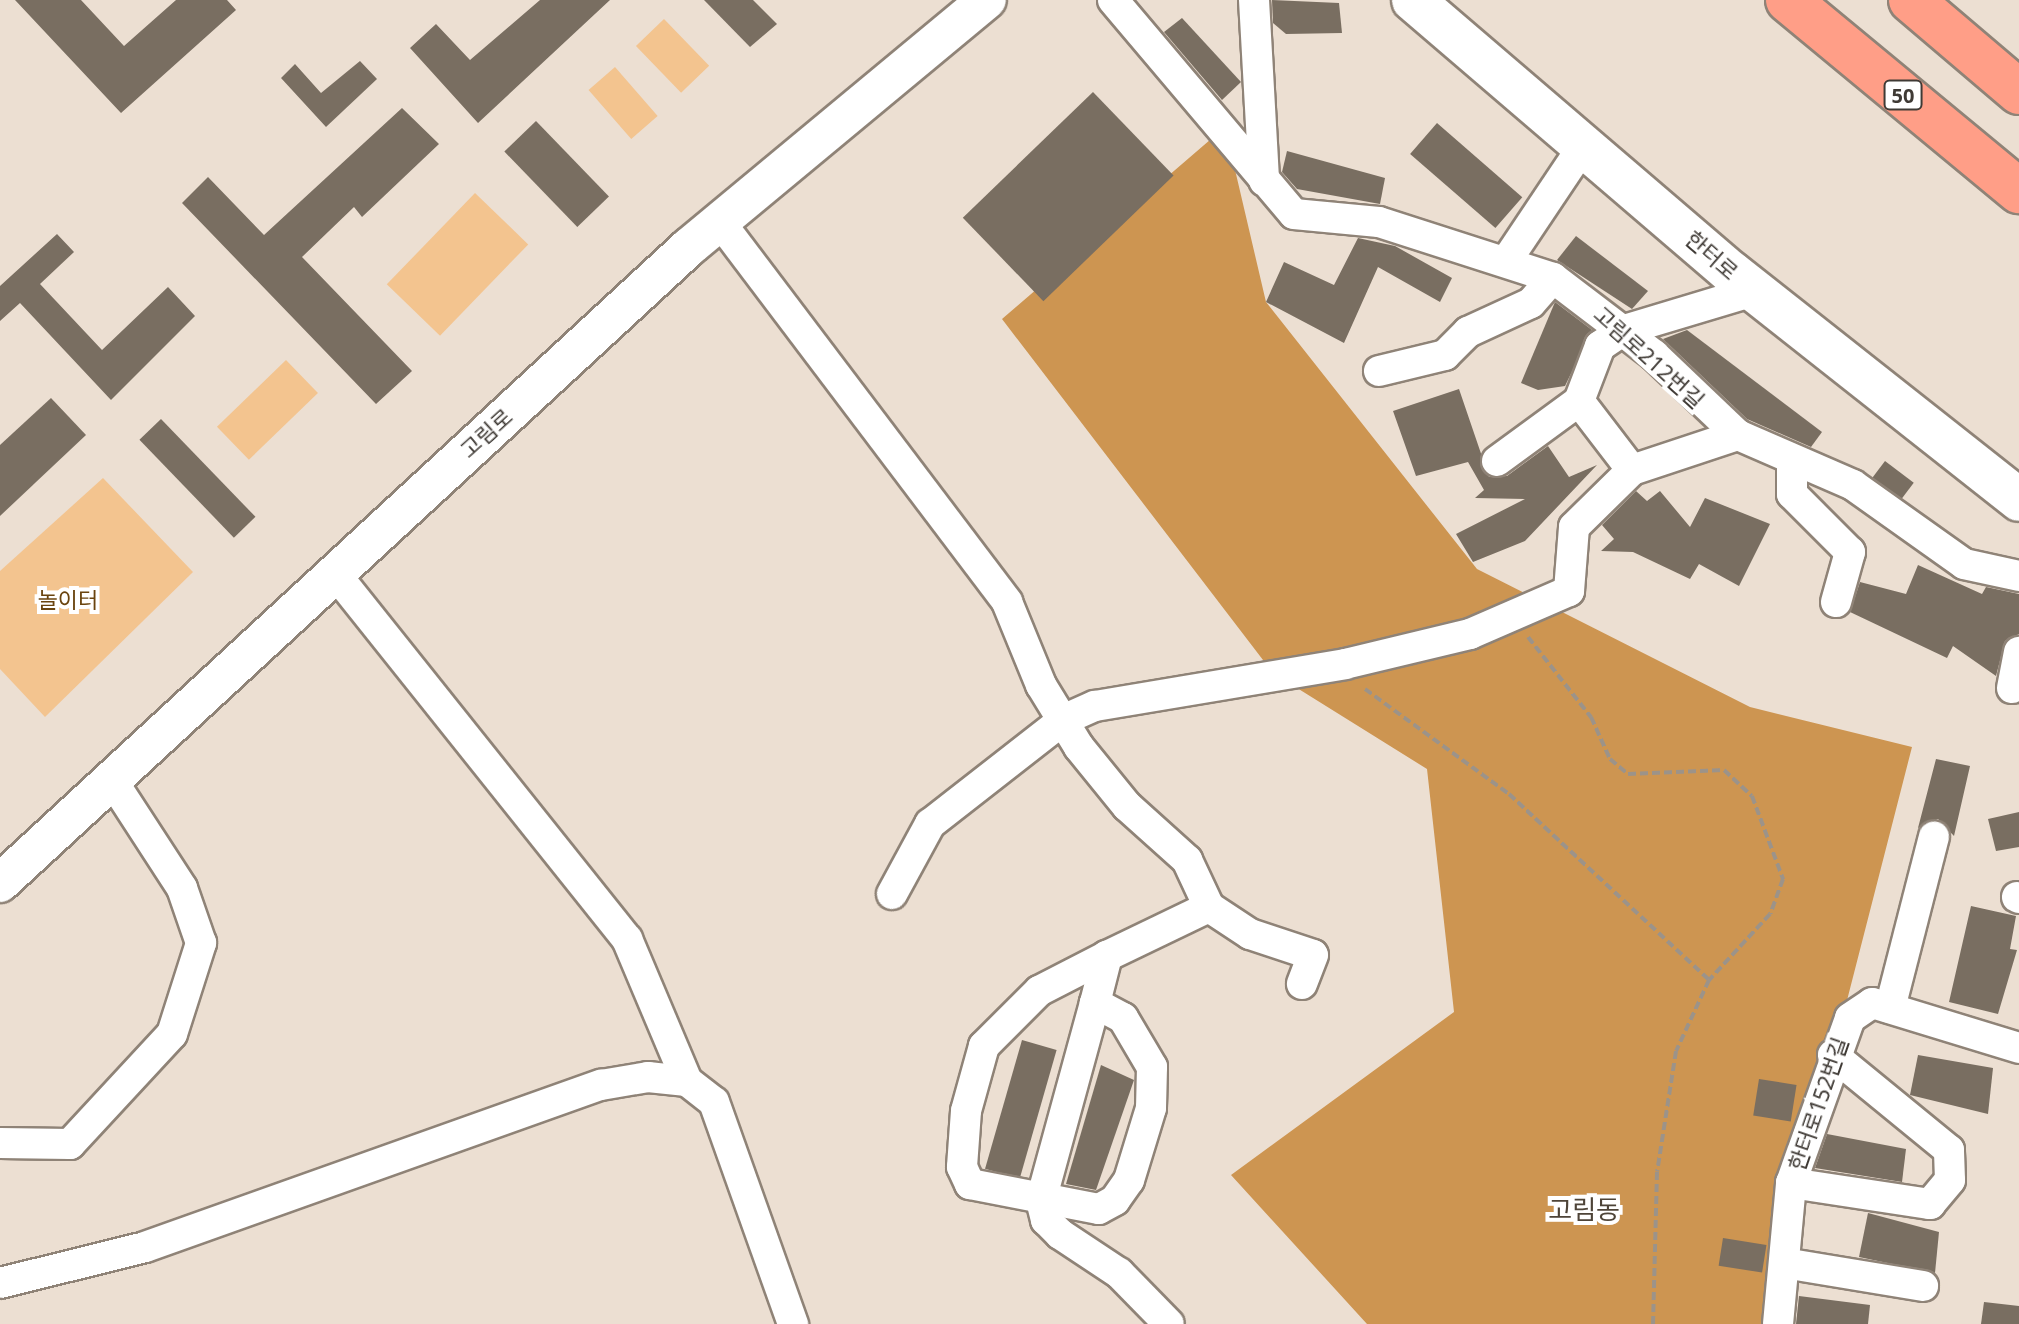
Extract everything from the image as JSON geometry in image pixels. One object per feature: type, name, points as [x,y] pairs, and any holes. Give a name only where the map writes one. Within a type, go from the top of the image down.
[{"type":"highway","name":"50","points":[[1788,0],[2019,191]]},
{"type":"highway","points":[[1911,0],[2019,92]]},
{"type":"main road","name":"한터로","points":[[1413,0],[1754,291],[2019,500]]},
{"type":"street","name":"고림로","points":[[0,883],[110,777],[720,222],[987,0]]},
{"type":"street","name":"고림로212번길","points":[[1113,0],[1294,214],[1379,222],[1507,260],[1553,278],[1624,330],[1738,435],[1853,485],[1964,564],[2019,576]]},
{"type":"street","points":[[1254,0],[1264,181]]},
{"type":"street","points":[[1507,260],[1584,145]]},
{"type":"street","points":[[720,222],[1007,602],[1063,720],[1127,806],[1187,860],[1209,907],[1250,934],[1313,955],[1302,984]]},
{"type":"street","points":[[1379,371],[1445,355],[1468,332],[1531,303],[1553,278]]},
{"type":"street","points":[[1497,461],[1579,401],[1600,346],[1624,330],[1754,291]]},
{"type":"street","points":[[1579,401],[1632,470]]},
{"type":"street","points":[[892,894],[930,824],[1063,720],[1095,706],[1332,665],[1470,634],[1505,612],[1569,591],[1574,527],[1632,470],[1738,435]]},
{"type":"street","points":[[1792,460],[1792,494],[1850,552],[1836,602]]},
{"type":"street","points":[[334,572],[627,939],[687,1081],[714,1102],[793,1324]]},
{"type":"street","points":[[2012,688],[2019,652]]},
{"type":"street","points":[[0,1143],[70,1144],[172,1034],[201,943],[182,888],[110,777]]},
{"type":"street","points":[[1934,837],[1890,1008],[1962,1037],[2019,1048]]},
{"type":"street","points":[[1095,1003],[1142,1040],[1152,1067],[1151,1108],[1129,1180],[1115,1200],[1099,1209],[1041,1200],[965,1178],[974,1067],[996,1030],[1031,997],[1209,907]]},
{"type":"street","points":[[1107,956],[1041,1200],[1046,1220],[1060,1234],[1119,1273],[1169,1324]]},
{"type":"street","name":"한터로152번길","points":[[1778,1324],[1791,1183],[1833,1055],[1850,1018],[1872,1003],[1890,1008]]},
{"type":"street","points":[[1791,1183],[1930,1204],[1950,1180],[1949,1150],[1833,1055]]},
{"type":"street","points":[[0,1283],[145,1247],[601,1085],[648,1077],[687,1081]]},
{"type":"street","points":[[1784,1263],[1923,1286]]},
{"type":"path","points":[[1505,612],[1562,674],[1610,759],[1628,774],[1724,770],[1752,796],[1783,879],[1770,914],[1709,980],[1683,1026],[1657,1172],[1653,1324]]},
{"type":"path","points":[[1332,665],[1509,794],[1709,980]]},
{"type":"green space","points":[[664,19],[709,66],[681,93],[636,46]]},
{"type":"green space","points":[[615,67],[658,116],[631,139],[589,90]]},
{"type":"green space","points":[[475,193],[528,244],[440,336],[387,284]]},
{"type":"green space","points":[[286,360],[318,393],[249,460],[217,427]]},
{"type":"green space","name":"놀이터","points":[[103,478],[193,572],[45,717],[0,669],[0,571]]},
{"type":"shaded area","points":[[1225,127],[1266,302],[1477,569],[1750,707],[1912,747],[1833,1055],[1777,1324],[1367,1324],[1231,1175],[1454,1012],[1427,769],[1273,673],[1002,319]]},
{"type":"building","points":[[15,0],[81,0],[124,46],[176,0],[227,0],[236,10],[121,113]]},
{"type":"building","points":[[540,0],[610,0],[478,123],[410,48],[436,24],[470,60]]},
{"type":"building","points":[[704,0],[753,0],[777,24],[750,47]]},
{"type":"building","points":[[1272,0],[1339,3],[1342,33],[1286,34],[1273,23]]},
{"type":"building","points":[[1182,18],[1241,82],[1222,100],[1164,32]]},
{"type":"building","points":[[360,61],[377,79],[326,127],[281,78],[295,64],[321,93]]},
{"type":"building","points":[[1093,92],[1174,175],[1043,301],[963,218]]},
{"type":"building","points":[[402,108],[439,144],[362,217],[354,207],[302,257],[412,371],[376,404],[182,203],[208,177],[264,235]]},
{"type":"building","points":[[536,121],[609,197],[577,227],[504,152]]},
{"type":"building","points":[[1437,123],[1522,197],[1495,228],[1410,154]]},
{"type":"building","points":[[1287,151],[1385,178],[1380,204],[1297,189],[1282,172]]},
{"type":"building","points":[[57,234],[74,252],[40,284],[102,350],[168,287],[195,316],[111,400],[20,303],[0,321],[0,286]]},
{"type":"building","points":[[1576,236],[1648,291],[1632,309],[1557,260]]},
{"type":"building","points":[[1358,238],[1395,246],[1452,278],[1440,302],[1378,267],[1344,343],[1266,302],[1284,262],[1334,285]]},
{"type":"building","points":[[1555,302],[1592,330],[1565,386],[1538,390],[1521,383]]},
{"type":"building","points":[[1687,330],[1822,432],[1811,447],[1747,419],[1663,339]]},
{"type":"building","points":[[1459,389],[1489,477],[1507,476],[1548,446],[1569,477],[1597,465],[1525,541],[1473,562],[1456,534],[1525,499],[1475,498],[1484,490],[1468,462],[1416,476],[1393,411]]},
{"type":"building","points":[[51,398],[86,435],[0,516],[0,445]]},
{"type":"building","points":[[161,419],[255,517],[234,538],[139,440]]},
{"type":"building","points":[[1885,461],[1914,483],[1901,499],[1872,478]]},
{"type":"building","points":[[1636,491],[1647,501],[1660,491],[1690,527],[1705,498],[1770,524],[1739,586],[1699,564],[1690,579],[1633,552],[1601,551],[1614,539],[1602,525]]},
{"type":"building","points":[[1918,565],[1982,594],[1986,587],[2019,594],[2019,634],[2005,641],[1996,676],[1953,646],[1947,658],[1850,612],[1860,582],[1906,594]]},
{"type":"building","points":[[1936,759],[1970,766],[1954,836],[1938,819],[1918,828]]},
{"type":"building","points":[[2019,812],[2019,847],[1996,851],[1988,819]]},
{"type":"building","points":[[1971,906],[2016,916],[2010,949],[2017,950],[1998,1014],[1949,1002]]},
{"type":"building","points":[[1022,1040],[1057,1050],[1020,1179],[985,1169]]},
{"type":"building","points":[[1918,1055],[1993,1068],[1988,1114],[1910,1095]]},
{"type":"building","points":[[1101,1065],[1134,1080],[1096,1190],[1066,1184]]},
{"type":"building","points":[[1759,1079],[1797,1085],[1791,1121],[1753,1116]]},
{"type":"building","points":[[1827,1134],[1906,1149],[1902,1182],[1815,1168]]},
{"type":"building","points":[[1868,1213],[1939,1232],[1935,1273],[1859,1257]]},
{"type":"building","points":[[1723,1238],[1766,1245],[1762,1273],[1719,1266]]},
{"type":"building","points":[[1799,1296],[1870,1305],[1868,1324],[1796,1324]]},
{"type":"building","points":[[1984,1302],[2019,1306],[2019,1324],[1981,1324]]},
{"type":"district","name":"고림동","points":[[1584,1210]]}]
